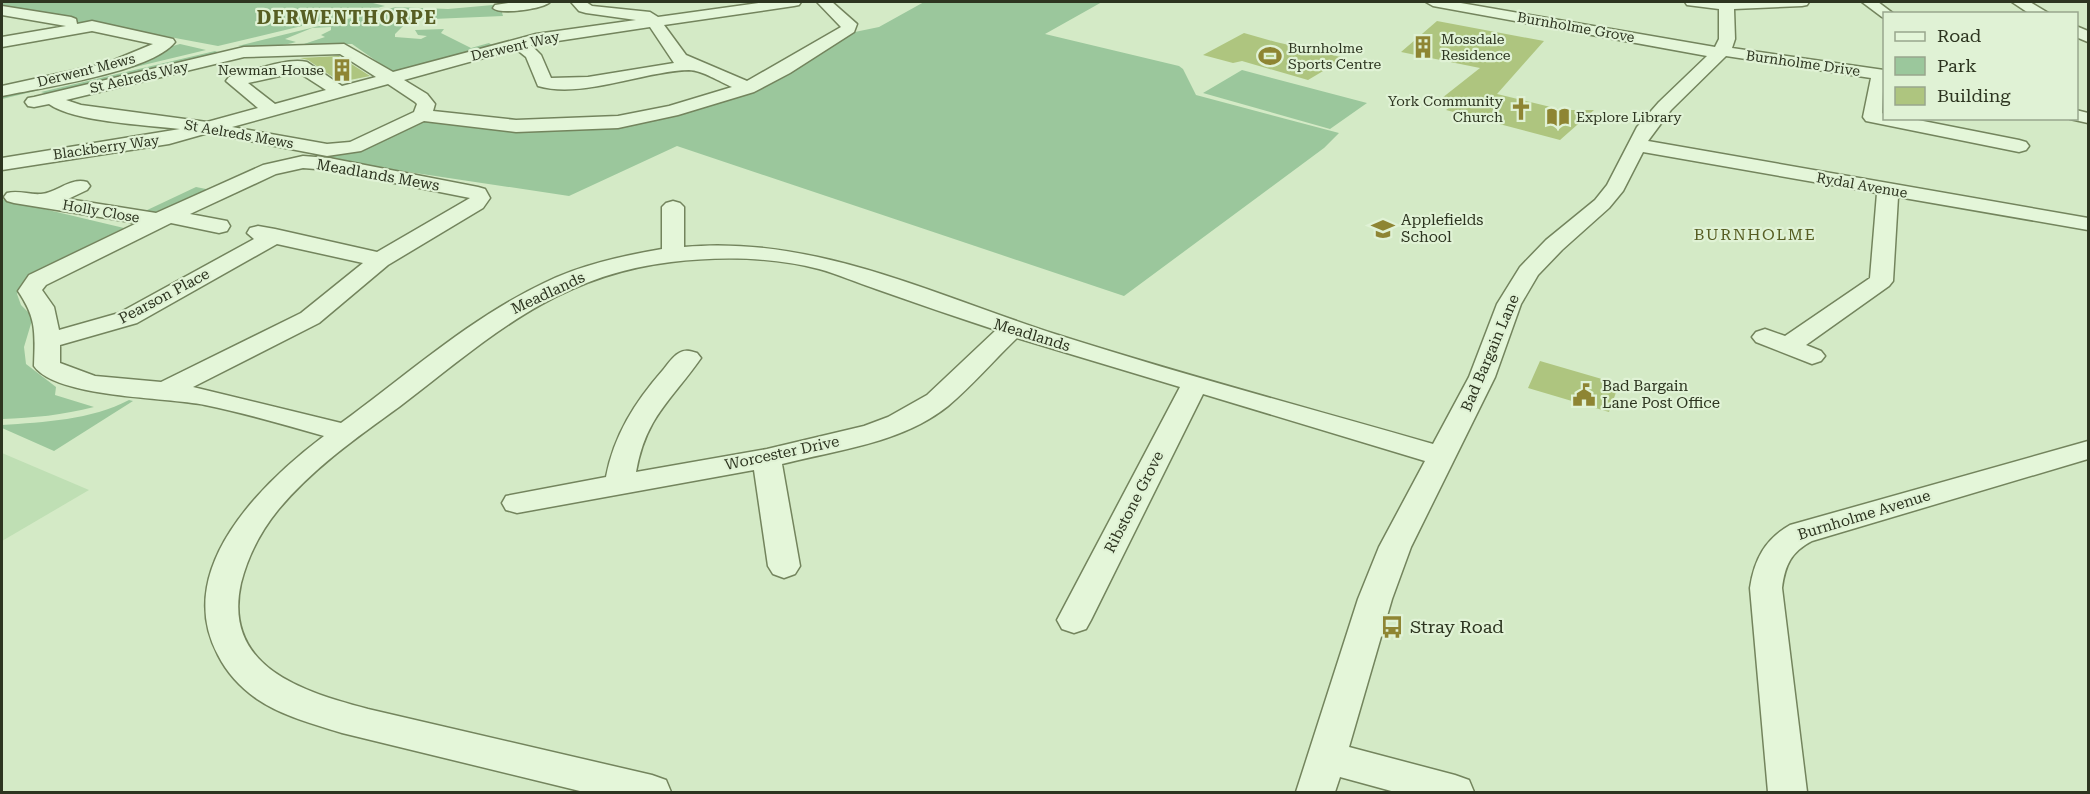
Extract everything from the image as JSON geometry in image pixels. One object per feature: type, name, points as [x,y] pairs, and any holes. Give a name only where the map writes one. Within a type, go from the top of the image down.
[{"type":"street","points":[[500,8],[543,2]]},
{"type":"street","points":[[578,2],[584,8],[650,18],[655,22],[673,52],[690,65],[748,88]]},
{"type":"street","name":"Derwent Way","points":[[271,110],[518,43],[754,4],[794,2]]},
{"type":"street","points":[[391,78],[421,98],[426,104],[422,115],[516,126],[591,124],[672,111],[748,88],[784,69],[848,29],[849,24],[824,2]]},
{"type":"street","name":"Burnholme Grove","points":[[1433,2],[1720,52]]},
{"type":"street","points":[[1692,2],[1802,2]]},
{"type":"street","points":[[1869,2],[1884,12]]},
{"type":"street","points":[[2019,2],[2039,12]]},
{"type":"street","points":[[1720,52],[1727,32],[1726,3]]},
{"type":"street","points":[[2,11],[71,22],[73,30],[2,42]]},
{"type":"street","name":"Derwent Mews","points":[[2,91],[121,63],[148,54],[168,42],[92,26],[73,30]]},
{"type":"street","points":[[518,43],[533,55],[544,82],[548,83],[599,80],[690,65]]},
{"type":"street","name":"St Aelreds Way","points":[[43,100],[244,52],[344,49],[391,78]]},
{"type":"street","name":"Burnholme Drive","points":[[1720,52],[1882,75]]},
{"type":"street","name":"Bad Bargain Lane","points":[[1321,775],[1375,599],[1395,547],[1482,377],[1509,304],[1528,272],[1554,245],[1602,204],[1616,188],[1644,131],[1665,106],[1720,52]]},
{"type":"street","points":[[271,110],[235,81],[275,70],[301,66],[340,92]]},
{"type":"street","points":[[1882,75],[1872,117],[1883,119]]},
{"type":"street","name":"St Aelreds Mews","points":[[43,100],[80,110],[210,128],[223,133],[336,150],[364,143],[422,115]]},
{"type":"street","name":"Blackberry Way","points":[[2,164],[169,138],[271,110]]},
{"type":"street","points":[[1887,120],[2019,146]]},
{"type":"street","name":"Rydal Avenue","points":[[1636,145],[2088,224]]},
{"type":"street","name":"Meadlands Mews","points":[[166,390],[309,318],[380,260],[476,204],[480,198],[478,193],[329,164],[303,162],[253,175],[63,265],[37,280],[32,286],[30,291],[38,298],[45,313],[47,366],[60,375],[82,380],[166,390],[240,405],[347,433]]},
{"type":"street","name":"Holly Close","points":[[44,201],[80,186]]},
{"type":"street","points":[[1812,356],[1777,341],[1881,281],[1888,190]]},
{"type":"street","name":"Holly Close","points":[[14,197],[161,218]]},
{"type":"street","points":[[674,207],[674,254]]},
{"type":"street","points":[[161,218],[219,226]]},
{"type":"street","name":"Pearson Place","points":[[47,341],[128,318],[265,234],[380,260]]},
{"type":"street","name":"Meadlands","points":[[652,792],[351,719],[283,697],[257,681],[236,658],[224,636],[221,606],[224,577],[238,544],[272,498],[299,472],[347,433],[505,313],[525,300],[576,277],[607,267],[674,254],[744,251],[800,258],[826,264],[1012,329],[1441,456]]},
{"type":"street","name":"Worcester Drive","points":[[517,503],[767,458],[872,433],[919,412],[937,401],[1012,329]]},
{"type":"street","points":[[619,485],[622,459],[629,437],[639,418],[688,358]]},
{"type":"street","name":"Ribstone Grove","points":[[1074,620],[1195,384]]},
{"type":"street","name":"Burnholme Avenue","points":[[1787,792],[1766,588],[1768,570],[1785,540],[1801,532],[2088,450]]},
{"type":"street","points":[[767,458],[784,566]]},
{"type":"street","points":[[1321,775],[1455,792]]},
{"type":"green space","points":[[2,2],[369,2],[385,6],[218,46],[95,23],[80,26],[75,20],[2,10]]},
{"type":"green space","points":[[537,2],[494,7],[494,10],[501,9],[503,16],[409,20],[395,34],[395,37],[421,39],[427,36],[418,35],[415,30],[444,29],[441,33],[471,48],[489,43],[493,46],[395,74],[352,44],[304,44],[325,37],[321,35],[331,30],[331,27],[312,28],[285,39],[296,42],[289,44],[238,46],[396,7],[448,9]]},
{"type":"green space","points":[[924,2],[1102,2],[1045,34],[1179,66],[1183,69],[1196,95],[1339,133],[1324,148],[1124,296],[677,146],[569,196],[329,160],[329,156],[420,120],[533,129],[708,105],[850,33],[879,27]]},
{"type":"green space","points":[[180,44],[206,50],[2,99],[2,94]]},
{"type":"green space","points":[[215,51],[221,53],[47,94],[41,92]]},
{"type":"green space","points":[[1242,70],[1367,103],[1330,129],[1203,93]]},
{"type":"green space","points":[[196,187],[211,190],[159,215],[143,212]]},
{"type":"green space","points":[[2,199],[124,228],[29,274],[17,294],[21,305],[33,317],[24,347],[26,364],[56,387],[55,395],[94,407],[48,416],[2,419]]},
{"type":"green space","points":[[129,400],[133,401],[54,451],[2,428],[2,425],[83,416]]},
{"type":"green space","points":[[2,453],[89,490],[2,541]]},
{"type":"building","points":[[1437,21],[1544,41],[1497,94],[1563,110],[1594,110],[1560,140],[1446,110],[1457,102],[1442,98],[1480,68],[1401,52]]},
{"type":"building","name":"Burnholme Sports Centre","points":[[1244,33],[1345,58],[1308,80],[1242,61],[1233,63],[1203,55]]},
{"type":"building","points":[[339,56],[370,76],[340,82],[308,60],[300,58]]},
{"type":"building","points":[[1540,361],[1619,384],[1609,412],[1528,388]]},
{"type":"place","name":"Mossdale Residence","points":[[1423,47]]},
{"type":"place","name":"Burnholme Sports Centre","points":[[1270,56]]},
{"type":"place","name":"Newman House","points":[[342,70]]},
{"type":"place","name":"York Community Church","points":[[1521,109]]},
{"type":"place","name":"Explore Library","points":[[1558,117]]},
{"type":"place","name":"Applefields School","points":[[1383,229]]},
{"type":"place","name":"Bad Bargain Lane Post Office","points":[[1584,395]]},
{"type":"place","name":"Stray Road","points":[[1392,627]]},
{"type":"district","name":"DERWENTHORPE","points":[[347,18]]},
{"type":"district","name":"BURNHOLME","points":[[1755,234]]}]
